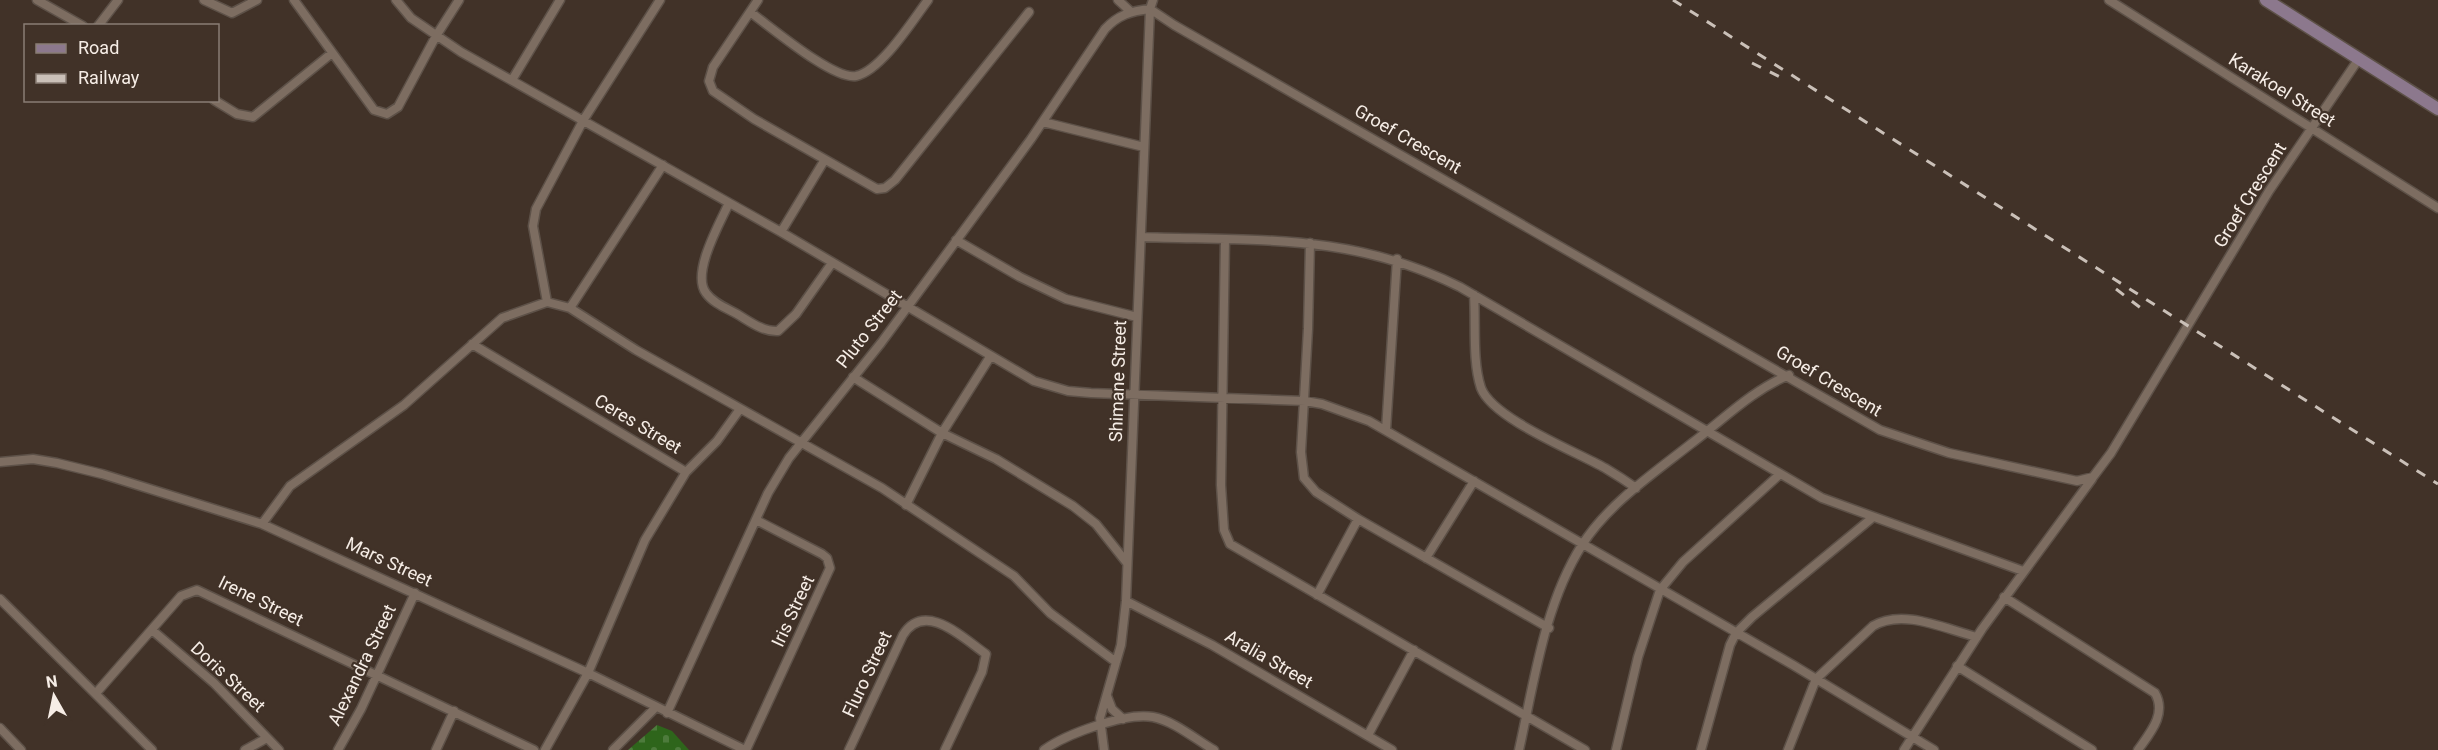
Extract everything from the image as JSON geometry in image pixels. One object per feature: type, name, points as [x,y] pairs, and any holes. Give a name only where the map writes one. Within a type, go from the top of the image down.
[{"type":"main road","points":[[2266,0],[2438,109]]},
{"type":"street","points":[[37,0],[79,24]]},
{"type":"street","points":[[100,24],[118,0]]},
{"type":"street","points":[[204,0],[232,13],[256,0]]},
{"type":"street","points":[[294,0],[374,110],[387,114],[398,107],[436,36],[459,0]]},
{"type":"street","points":[[396,0],[411,18],[436,36],[781,232],[1034,381],[1068,391],[1222,400],[1305,401],[1337,408],[1386,430],[1914,736],[1934,750]]},
{"type":"street","points":[[512,80],[560,0]]},
{"type":"street","points":[[547,302],[534,217],[584,119],[660,0]]},
{"type":"street","points":[[758,0],[713,67],[710,87],[728,103],[872,188],[889,186],[1029,12]]},
{"type":"street","points":[[750,12],[834,71],[856,76],[871,69],[879,61],[928,0]]},
{"type":"street","points":[[1118,0],[1130,11]]},
{"type":"street","name":"Karakoel Street","points":[[2109,0],[2438,208]]},
{"type":"street","name":"Pluto Street","points":[[667,712],[780,472],[908,307],[1043,122],[1105,29],[1112,21],[1130,11],[1151,4]]},
{"type":"street","name":"Groef Crescent","points":[[1151,4],[1880,430],[1910,441],[2038,474],[2077,481],[2093,477],[2111,453],[2269,191],[2358,60]]},
{"type":"street","name":"Shimane Street","points":[[1104,750],[1100,726],[1124,628],[1126,601],[1151,4]]},
{"type":"street","points":[[217,102],[237,114],[253,117],[332,53]]},
{"type":"street","points":[[1043,122],[1144,147]]},
{"type":"street","points":[[781,232],[825,161]]},
{"type":"street","points":[[570,308],[663,165]]},
{"type":"street","points":[[729,203],[703,263],[701,274],[704,289],[715,302],[765,330],[778,331],[796,314],[832,263]]},
{"type":"street","points":[[1141,237],[1310,243],[1358,249],[1396,259],[1430,272],[1474,295],[1822,498],[2023,571]]},
{"type":"street","points":[[956,240],[1020,277],[1066,299],[1137,317]]},
{"type":"street","points":[[1225,240],[1221,485],[1226,537],[1243,554],[1585,750]]},
{"type":"street","points":[[1310,243],[1305,401],[1301,452],[1304,478],[1316,492],[1358,519],[1548,628]]},
{"type":"street","points":[[1386,430],[1396,259]]},
{"type":"street","points":[[1474,295],[1479,379],[1489,400],[1538,434],[1605,468],[1636,488]]},
{"type":"street","points":[[262,524],[290,486],[404,405],[502,318],[547,302],[570,308],[604,331],[882,488],[1014,576],[1050,613],[1116,662]]},
{"type":"street","name":"Ceres Street","points":[[472,344],[686,472],[645,540],[588,673],[545,750]]},
{"type":"street","points":[[906,505],[942,432],[990,357]]},
{"type":"street","points":[[1519,750],[1524,716],[1548,628],[1582,545],[1636,488],[1751,395],[1789,375]]},
{"type":"street","points":[[853,377],[942,432],[996,459],[1073,506],[1096,524],[1127,563]]},
{"type":"street","points":[[686,472],[717,441],[740,409]]},
{"type":"street","name":"Mars Street","points":[[0,462],[33,459],[57,463],[102,474],[262,524],[588,673],[745,750]]},
{"type":"street","points":[[1616,750],[1638,657],[1660,590],[1683,562],[1779,475]]},
{"type":"street","points":[[1904,750],[2004,597],[2093,477]]},
{"type":"street","points":[[1426,558],[1474,481]]},
{"type":"street","points":[[1701,750],[1736,633],[1752,617],[1872,518]]},
{"type":"street","points":[[1317,595],[1358,519]]},
{"type":"street","name":"Iris Street","points":[[745,750],[830,568],[827,558],[822,554],[756,520]]},
{"type":"street","name":"Irene Street","points":[[97,693],[182,596],[197,590],[534,750]]},
{"type":"street","name":"Alexandra Street","points":[[338,750],[377,675],[415,593]]},
{"type":"street","points":[[2004,597],[2155,693],[2160,708],[2158,719],[2138,750]]},
{"type":"street","points":[[0,598],[152,750]]},
{"type":"street","name":"Aralia Street","points":[[1126,601],[1212,645],[1392,750]]},
{"type":"street","points":[[1788,750],[1816,679],[1882,620],[1904,618],[1977,637]]},
{"type":"street","name":"Fluro Street","points":[[849,750],[903,635],[913,622],[926,619],[942,624],[986,654],[982,672],[945,750]]},
{"type":"street","name":"Doris Street","points":[[152,630],[214,683],[279,750]]},
{"type":"street","points":[[1368,735],[1413,650]]},
{"type":"street","points":[[1957,666],[2092,750]]},
{"type":"street","points":[[1106,696],[1112,709],[1123,719]]},
{"type":"street","points":[[613,750],[656,707]]},
{"type":"street","points":[[436,750],[454,711]]},
{"type":"street","points":[[1044,750],[1076,734],[1123,719],[1144,716],[1162,720],[1214,750]]},
{"type":"street","points":[[0,728],[21,750]]},
{"type":"street","points":[[245,750],[267,738]]},
{"type":"green space","points":[[657,725],[672,731],[689,750],[628,750]]},
{"type":"railway","points":[[1673,0],[2438,484]]},
{"type":"railway","points":[[1752,63],[1784,79]]},
{"type":"railway","points":[[2116,289],[2142,309]]}]
